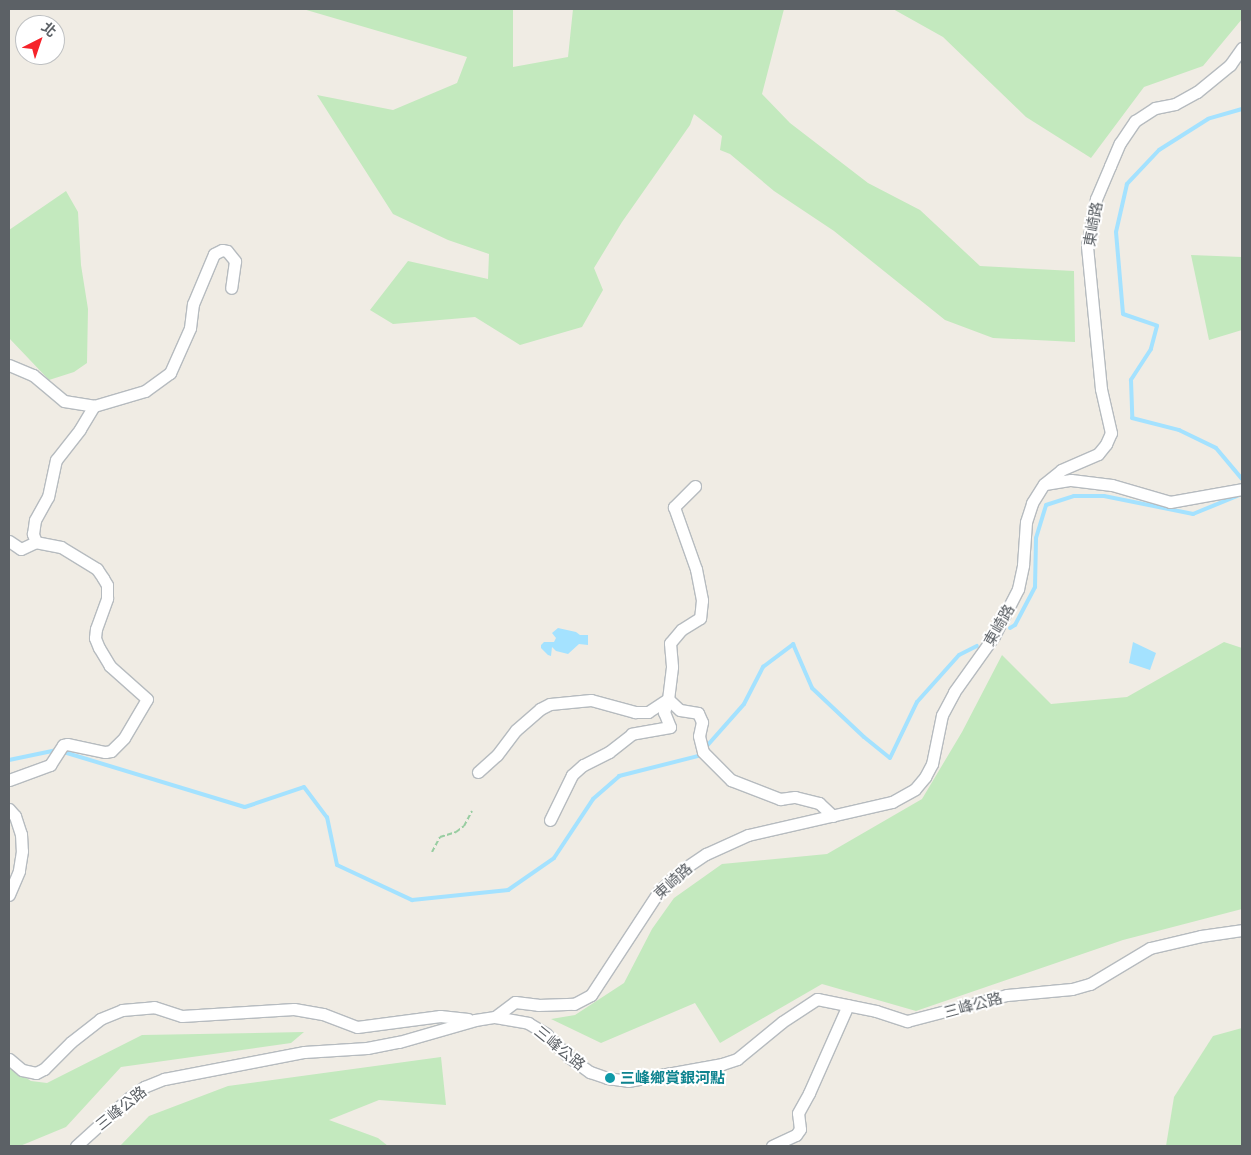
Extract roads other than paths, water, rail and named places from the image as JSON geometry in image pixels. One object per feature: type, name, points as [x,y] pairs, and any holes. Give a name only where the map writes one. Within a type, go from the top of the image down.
[{"type":"street","name":"東崎路","points":[[495,1017],[515,1002],[538,1005],[574,1004],[591,995],[659,891],[682,870],[706,854],[748,835],[892,802],[915,789],[925,777],[932,764],[942,715],[954,692],[994,636],[1018,589],[1023,565],[1026,522],[1032,502],[1044,484],[1061,470],[1098,454],[1106,444],[1111,433],[1110,420],[1101,389],[1087,246],[1096,198],[1120,142],[1135,121],[1155,108],[1175,104],[1197,92],[1230,65],[1242,48]]},
{"type":"street","points":[[9,365],[33,374],[64,401],[94,406],[145,391],[170,373],[190,328],[193,304],[214,254],[222,250],[228,251],[235,261],[231,288]]},
{"type":"street","points":[[36,542],[33,534],[35,520],[48,498],[56,460],[80,430],[94,406]]},
{"type":"street","points":[[1044,484],[1071,480],[1112,485],[1170,502],[1242,489]]},
{"type":"street","points":[[550,820],[572,775],[583,765],[608,752],[632,734],[670,726],[664,712],[668,699],[672,667],[670,643],[681,630],[700,618],[702,600],[696,569],[674,507],[695,486]]},
{"type":"street","points":[[9,541],[21,549],[36,542],[61,547],[97,569],[106,585],[107,598],[96,629],[97,644],[110,666],[147,699],[124,738],[111,751],[105,752],[67,744],[63,745],[50,765],[9,780]]},
{"type":"street","points":[[668,699],[680,710],[698,713],[702,722],[702,747],[731,780],[780,799],[795,797],[819,803],[833,816]]},
{"type":"street","points":[[478,772],[497,755],[516,730],[540,709],[550,704],[591,700],[635,712],[648,712],[668,699]]},
{"type":"street","points":[[9,809],[15,816],[21,834],[22,851],[19,871],[9,895]]},
{"type":"street","name":"三峰公路","points":[[76,1146],[129,1098],[144,1087],[164,1079],[304,1052],[367,1048],[399,1042],[475,1020],[495,1017],[528,1023],[546,1034],[569,1057],[590,1072],[607,1078],[628,1081],[722,1064],[737,1059],[782,1022],[817,998],[907,1021],[1007,995],[1072,989],[1090,984],[1150,948],[1201,936],[1242,930]]},
{"type":"street","points":[[772,1146],[796,1135],[800,1128],[798,1113],[848,1006]]},
{"type":"street","points":[[9,1059],[22,1070],[36,1073],[44,1069],[71,1042],[100,1019],[122,1010],[154,1007],[182,1016],[294,1009],[323,1014],[357,1027],[440,1016],[475,1020]]},
{"type":"water","points":[[558,628],[576,632],[580,635],[588,635],[588,645],[579,644],[568,654],[556,651],[552,647],[551,656],[548,655],[541,648],[541,645],[544,642],[554,642],[556,638],[552,633]]},
{"type":"water","points":[[1133,642],[1156,653],[1150,670],[1129,663]]},
{"type":"waterway","points":[[1242,109],[1208,119],[1159,150],[1127,184],[1116,232],[1123,314],[1157,326],[1151,349],[1131,380],[1132,418],[1179,430],[1216,448],[1242,479]]},
{"type":"waterway","points":[[1010,628],[1015,625],[1035,587],[1036,538],[1046,505],[1074,496],[1104,496],[1193,514],[1242,494]]},
{"type":"waterway","points":[[9,760],[57,750],[245,807],[304,787],[327,817],[337,865],[412,900],[508,890],[554,858],[593,799],[619,776],[698,756],[744,704],[763,667],[793,644],[812,688],[864,737],[890,758],[917,702],[959,655],[977,646]]},
{"type":"place","name":"三峰鄉賞銀河點","points":[[610,1078]]}]
